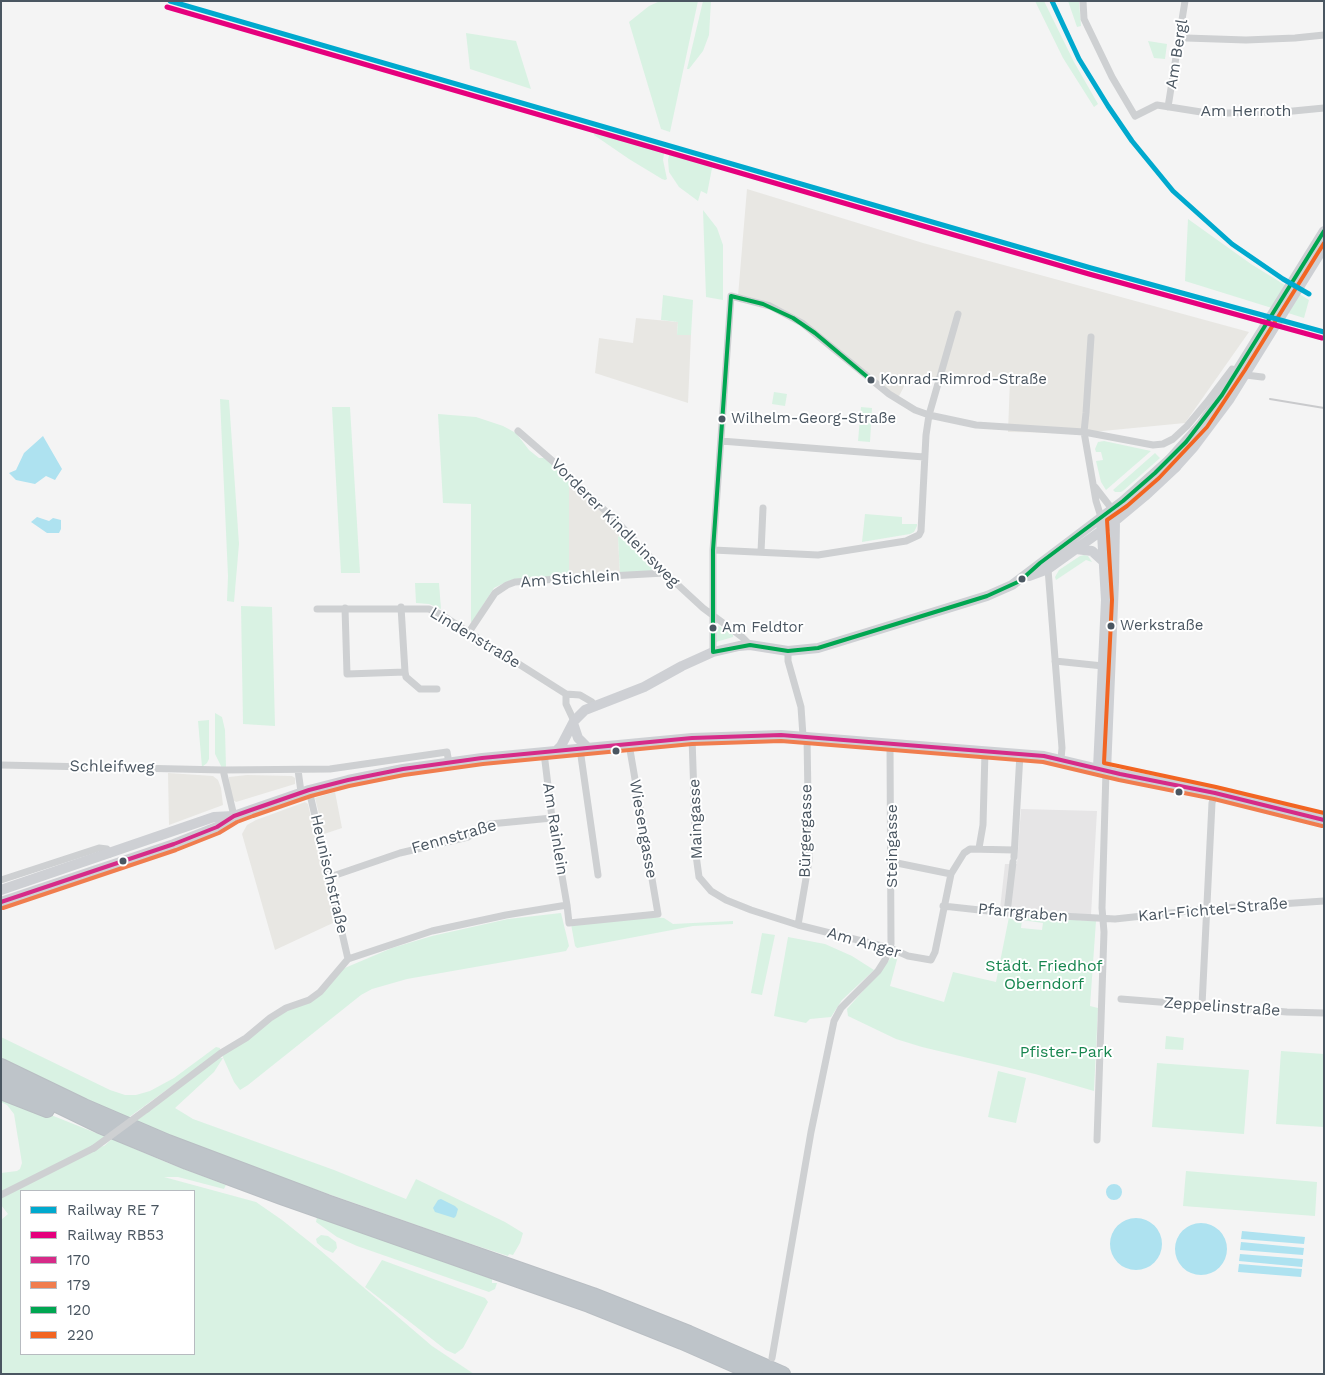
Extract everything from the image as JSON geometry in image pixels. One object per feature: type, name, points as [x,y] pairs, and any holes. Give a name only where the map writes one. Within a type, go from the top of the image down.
[{"type":"highway","points":[[1,1066],[75,1102],[168,1142],[312,1196],[566,1285],[689,1332],[782,1374]]},
{"type":"highway","points":[[1,1078],[100,1126],[257,1188],[580,1302],[682,1342],[755,1374]]},
{"type":"highway","points":[[1,1092],[57,1114],[100,1126]]},
{"type":"main road","points":[[550,752],[561,746],[574,722],[582,713],[644,687],[682,666],[713,652],[750,645],[788,651],[818,648],[987,596],[1026,577],[1048,569],[1115,521],[1145,496],[1172,463],[1222,395],[1324,231]]},
{"type":"main road","points":[[1026,577],[1040,563],[1172,463],[1203,435],[1229,400],[1324,247]]},
{"type":"main road","points":[[1102,770],[1114,601],[1115,521],[1112,509]]},
{"type":"main road","points":[[1101,517],[1106,600],[1102,770]]},
{"type":"main road","points":[[1076,549],[1092,551],[1103,561]]},
{"type":"main road","points":[[574,722],[578,738],[584,749]]},
{"type":"main road","points":[[1,902],[114,865],[217,827],[234,816],[305,791],[389,772],[449,762],[692,738],[756,735],[805,736],[1044,756],[1215,793],[1324,820]]},
{"type":"main road","points":[[1,890],[214,817],[234,816]]},
{"type":"main road","points":[[110,854],[114,865]]},
{"type":"street","name":"Am Herroth","points":[[1083,1],[1084,19],[1112,77],[1135,116],[1153,106],[1227,113],[1283,112],[1324,108]]},
{"type":"street","name":"Am Bergl","points":[[1168,107],[1185,1]]},
{"type":"street","points":[[1186,38],[1246,40],[1324,35]]},
{"type":"street","points":[[713,652],[713,550],[731,296],[763,304],[797,320],[895,399],[929,415],[976,425],[1084,432],[1153,445],[1163,444],[1173,439],[1187,426],[1232,370],[1246,375],[1262,377]]},
{"type":"street","points":[[713,550],[806,556],[915,538],[921,531],[924,457],[929,415],[958,314]]},
{"type":"street","points":[[1091,337],[1084,432],[1101,517]]},
{"type":"street","name":"Vorderer Kindleinsweg","points":[[518,431],[614,519],[664,573],[712,615]]},
{"type":"street","points":[[720,441],[924,457]]},
{"type":"street","points":[[1094,487],[1112,509]]},
{"type":"street","points":[[761,552],[763,508]]},
{"type":"street","points":[[1048,569],[1062,748],[1061,759]]},
{"type":"street","name":"Am Stichlein","points":[[469,632],[495,592],[515,582],[664,573]]},
{"type":"street","points":[[401,607],[406,677],[420,689],[437,689]]},
{"type":"street","points":[[345,608],[346,674],[405,672]]},
{"type":"street","name":"Lindenstraße","points":[[317,609],[429,608],[566,694],[580,695],[595,706]]},
{"type":"street","points":[[712,615],[750,645]]},
{"type":"street","points":[[788,651],[788,661],[801,707],[805,736]]},
{"type":"street","points":[[1055,661],[1103,666]]},
{"type":"street","points":[[566,694],[566,704],[574,722]]},
{"type":"street","name":"Bürgergasse","points":[[798,925],[809,861],[805,736]]},
{"type":"street","name":"Maingasse","points":[[692,738],[696,855],[699,877],[711,891],[726,900],[798,925]]},
{"type":"street","name":"Wiesengasse","points":[[629,744],[658,914]]},
{"type":"street","name":"Steingasse","points":[[890,744],[892,862],[892,934],[890,948]]},
{"type":"street","points":[[584,749],[598,875]]},
{"type":"street","name":"Schleifweg","points":[[1,765],[298,770],[339,768],[447,752],[449,762]]},
{"type":"street","name":"Am Rainlein","points":[[550,752],[552,818],[569,923],[658,914]]},
{"type":"street","points":[[979,848],[983,825],[985,752]]},
{"type":"street","points":[[1007,912],[1014,856],[1020,754]]},
{"type":"street","points":[[223,770],[234,816]]},
{"type":"street","points":[[298,770],[305,791]]},
{"type":"street","points":[[1097,1140],[1104,932],[1102,919],[1102,770]]},
{"type":"street","name":"Heunischstraße","points":[[305,791],[330,877],[348,959]]},
{"type":"street","points":[[1202,1005],[1212,803],[1215,793]]},
{"type":"street","name":"Fennstraße","points":[[330,877],[400,853],[468,837],[490,824],[552,818]]},
{"type":"street","points":[[1,880],[99,848],[107,849],[110,854]]},
{"type":"street","points":[[944,906],[951,874],[964,853],[970,849],[979,848],[1014,856]]},
{"type":"street","points":[[892,862],[951,874]]},
{"type":"street","name":"Karl-Fichtel-Straße","points":[[1102,919],[1324,901]]},
{"type":"street","points":[[1,1195],[94,1148],[221,1053],[246,1038],[270,1018],[286,1008],[309,1000],[320,992],[348,959],[432,931],[506,915],[567,905]]},
{"type":"street","name":"Am Anger","points":[[798,925],[890,948],[908,956],[931,960],[944,906]]},
{"type":"street","name":"Pfarrgraben","points":[[944,906],[1102,919]]},
{"type":"street","points":[[772,1358],[811,1132],[834,1021],[841,1008],[878,971],[890,948]]},
{"type":"street","name":"Zeppelinstraße","points":[[1121,1000],[1324,1013]]},
{"type":"shaded area","points":[[747,189],[923,243],[1249,332],[1185,423],[1082,433],[1008,432],[1010,379],[995,378],[967,383],[949,380],[947,385],[910,375],[897,400],[802,323],[738,296]]},
{"type":"shaded area","points":[[636,318],[678,322],[677,335],[691,335],[688,403],[595,373],[599,338],[633,343]]},
{"type":"shaded area","points":[[569,481],[623,532],[618,537],[620,574],[569,576]]},
{"type":"shaded area","points":[[168,773],[213,776],[218,780],[221,788],[223,805],[169,825]]},
{"type":"shaded area","points":[[247,775],[292,776],[295,778],[295,784],[236,802],[230,798],[229,777]]},
{"type":"shaded area","points":[[335,792],[342,828],[324,834],[315,798]]},
{"type":"shaded area","points":[[305,802],[308,804],[335,922],[275,950],[242,834],[247,825],[256,820]]},
{"type":"shaded area","points":[[1021,809],[1097,811],[1091,915],[1000,909],[1005,864],[1017,864]]},
{"type":"green space","points":[[660,1],[698,1],[670,132],[661,129],[629,22],[649,6]]},
{"type":"green space","points":[[703,1],[711,1],[709,35],[703,51],[687,69]]},
{"type":"green space","points":[[1035,1],[1044,1],[1074,62],[1098,104],[1094,107],[1063,58]]},
{"type":"green space","points":[[1068,1],[1079,1],[1081,26],[1077,27]]},
{"type":"green space","points":[[466,33],[516,41],[531,89],[470,69]]},
{"type":"green space","points":[[1148,41],[1167,44],[1165,59],[1154,58]]},
{"type":"green space","points":[[596,128],[665,148],[663,160],[667,179],[662,179],[594,135]]},
{"type":"green space","points":[[670,150],[713,163],[707,194],[701,191],[698,201],[679,187],[669,172],[668,160]]},
{"type":"green space","points":[[703,210],[717,228],[723,245],[723,300],[706,297]]},
{"type":"green space","points":[[1188,219],[1251,264],[1309,300],[1304,318],[1185,281]]},
{"type":"green space","points":[[663,295],[693,300],[691,335],[677,335],[678,322],[661,320]]},
{"type":"green space","points":[[774,392],[787,394],[785,406],[772,404]]},
{"type":"green space","points":[[220,399],[229,400],[239,544],[234,602],[227,601],[228,576]]},
{"type":"green space","points":[[332,407],[350,407],[360,573],[341,573]]},
{"type":"green space","points":[[861,407],[872,408],[870,442],[858,441]]},
{"type":"green space","points":[[438,414],[476,417],[503,426],[516,433],[529,450],[539,458],[546,458],[569,481],[569,576],[514,579],[504,583],[494,588],[472,622],[471,504],[443,503]]},
{"type":"green space","points":[[1104,441],[1151,451],[1106,490],[1101,482],[1096,461],[1103,460],[1101,452],[1096,452],[1095,449],[1098,442]]},
{"type":"green space","points":[[1155,453],[1160,458],[1124,490],[1115,492],[1113,490]]},
{"type":"green space","points":[[865,514],[902,517],[902,524],[917,524],[917,526],[914,532],[910,534],[862,542]]},
{"type":"green space","points":[[623,532],[649,561],[652,570],[650,572],[620,574],[618,537]]},
{"type":"green space","points":[[1084,555],[1088,556],[1092,562],[1086,560],[1056,580],[1055,577],[1059,570]]},
{"type":"green space","points":[[415,583],[439,583],[441,609],[429,604],[416,603]]},
{"type":"green space","points":[[241,606],[272,607],[275,726],[243,724]]},
{"type":"green space","points":[[717,625],[733,635],[733,637],[716,642]]},
{"type":"green space","points":[[215,713],[222,717],[225,730],[226,768],[222,768],[215,754]]},
{"type":"green space","points":[[209,720],[209,759],[202,767],[198,721]]},
{"type":"green space","points":[[561,913],[569,946],[566,951],[407,979],[372,989],[361,995],[248,1085],[240,1090],[234,1082],[221,1053],[270,1018],[309,1001],[340,970],[392,948],[432,936],[508,919]]},
{"type":"green space","points":[[650,917],[664,918],[673,924],[733,921],[733,924],[693,926],[577,948],[575,946],[571,924]]},
{"type":"green space","points":[[1009,917],[1012,917],[1013,920],[1018,920],[1019,917],[1096,921],[1090,1006],[1098,1008],[1094,1091],[1035,1074],[922,1047],[896,1039],[848,1016],[847,1009],[893,955],[898,956],[890,986],[944,1002],[953,972],[996,982]],"holes":[[[1022,920],[1043,923],[1042,930],[1021,928]]]},
{"type":"green space","points":[[762,933],[775,935],[762,995],[751,993]]},
{"type":"green space","points":[[788,937],[825,944],[852,956],[874,970],[842,1000],[831,1017],[810,1019],[806,1023],[774,1016]]},
{"type":"green space","points":[[1166,1036],[1184,1038],[1183,1050],[1165,1049]]},
{"type":"green space","points":[[1,1037],[110,1090],[125,1095],[136,1095],[150,1091],[174,1078],[216,1047],[220,1048],[220,1051],[128,1118],[1,1059]]},
{"type":"green space","points":[[1281,1051],[1324,1054],[1324,1127],[1276,1124]]},
{"type":"green space","points":[[219,1058],[223,1058],[214,1072],[175,1108],[193,1119],[334,1170],[406,1199],[416,1179],[505,1222],[523,1233],[513,1255],[509,1254],[508,1256],[459,1240],[229,1159],[136,1121]]},
{"type":"green space","points":[[1157,1063],[1249,1070],[1244,1134],[1152,1127]]},
{"type":"green space","points":[[998,1071],[1026,1078],[1016,1123],[988,1117]]},
{"type":"green space","points":[[1,1095],[106,1137],[93,1148],[104,1146],[112,1139],[226,1185],[224,1189],[178,1177],[164,1177],[256,1202],[321,1251],[432,1346],[474,1374],[1,1374],[1,1220],[8,1214],[1,1205],[1,1173],[17,1171],[22,1163],[14,1114],[7,1105],[1,1102]]},
{"type":"green space","points":[[1186,1171],[1317,1182],[1315,1216],[1183,1206]]},
{"type":"green space","points":[[317,1217],[492,1279],[492,1283],[497,1283],[495,1289],[489,1292],[357,1246],[337,1237],[316,1222]]},
{"type":"green space","points":[[321,1235],[328,1236],[336,1242],[337,1248],[333,1253],[317,1243],[316,1239]]},
{"type":"green space","points":[[382,1260],[485,1298],[488,1302],[463,1348],[455,1354],[446,1350],[365,1287]]},
{"type":"water","points":[[43,436],[62,469],[55,480],[46,476],[35,484],[16,480],[9,473],[16,470],[24,453]]},
{"type":"water","points":[[37,517],[49,521],[53,518],[61,520],[59,533],[47,533],[31,522]]},
{"type":"water","points":[[1114,1184],[1120,1186],[1122,1192],[1120,1198],[1114,1200],[1108,1198],[1106,1192],[1108,1186]]},
{"type":"water","points":[[441,1199],[458,1209],[454,1218],[435,1212],[433,1208],[438,1200]]},
{"type":"water","points":[[1131,1218],[1141,1218],[1155,1225],[1162,1239],[1162,1249],[1155,1263],[1141,1270],[1131,1270],[1121,1266],[1114,1259],[1110,1249],[1110,1239],[1114,1229],[1121,1222]]},
{"type":"water","points":[[1196,1223],[1206,1223],[1220,1230],[1227,1244],[1227,1254],[1220,1268],[1206,1275],[1196,1275],[1186,1271],[1179,1264],[1175,1254],[1175,1244],[1179,1234],[1186,1227]]},
{"type":"water","points":[[1242,1231],[1305,1237],[1304,1244],[1241,1239]]},
{"type":"water","points":[[1241,1242],[1304,1248],[1303,1255],[1240,1250]]},
{"type":"water","points":[[1240,1254],[1303,1259],[1302,1267],[1239,1261]]},
{"type":"water","points":[[1239,1264],[1302,1269],[1301,1277],[1238,1272]]},
{"type":"railway","points":[[1270,399],[1324,408]]},
{"type":"transit line","points":[[170,1],[1091,268],[1324,332]]},
{"type":"transit line","points":[[1052,1],[1079,59],[1108,106],[1132,141],[1173,191],[1232,244],[1283,279],[1309,294]]},
{"type":"transit line","name":"120","points":[[871,380],[815,333],[793,318],[763,304],[731,296],[713,550],[713,652],[750,645],[788,651],[818,648],[987,596],[1020,581],[1040,563],[1123,501],[1186,442],[1222,395],[1324,231]]},
{"type":"transit line","name":"220","points":[[1324,243],[1207,427],[1159,478],[1127,506],[1107,520],[1112,600],[1104,763],[1324,813]]},
{"type":"transit line","name":"170","points":[[1,902],[174,844],[217,827],[234,816],[251,810],[309,790],[348,780],[403,769],[482,758],[692,738],[781,735],[1044,756],[1120,774],[1215,793],[1324,820]]},
{"type":"transit line","name":"179","points":[[3,908],[176,850],[219,833],[237,822],[253,816],[311,796],[349,786],[404,775],[483,764],[692,744],[781,741],[1043,762],[1119,780],[1214,799],[1322,826]]},
{"type":"rail line","name":"RB53","points":[[167,7],[1089,274],[1322,338]]},
{"type":"place","name":"Konrad-Rimrod-Straße","points":[[871,380]]},
{"type":"place","name":"Wilhelm-Georg-Straße","points":[[722,419]]},
{"type":"place","name":"Werkstraße","points":[[1111,626]]},
{"type":"place","name":"Am Feldtor","points":[[713,628]]},
{"type":"park label","name":"Städt. Friedhof Oberndorf","points":[[1044,975]]},
{"type":"park label","name":"Pfister-Park","points":[[1066,1052]]}]
